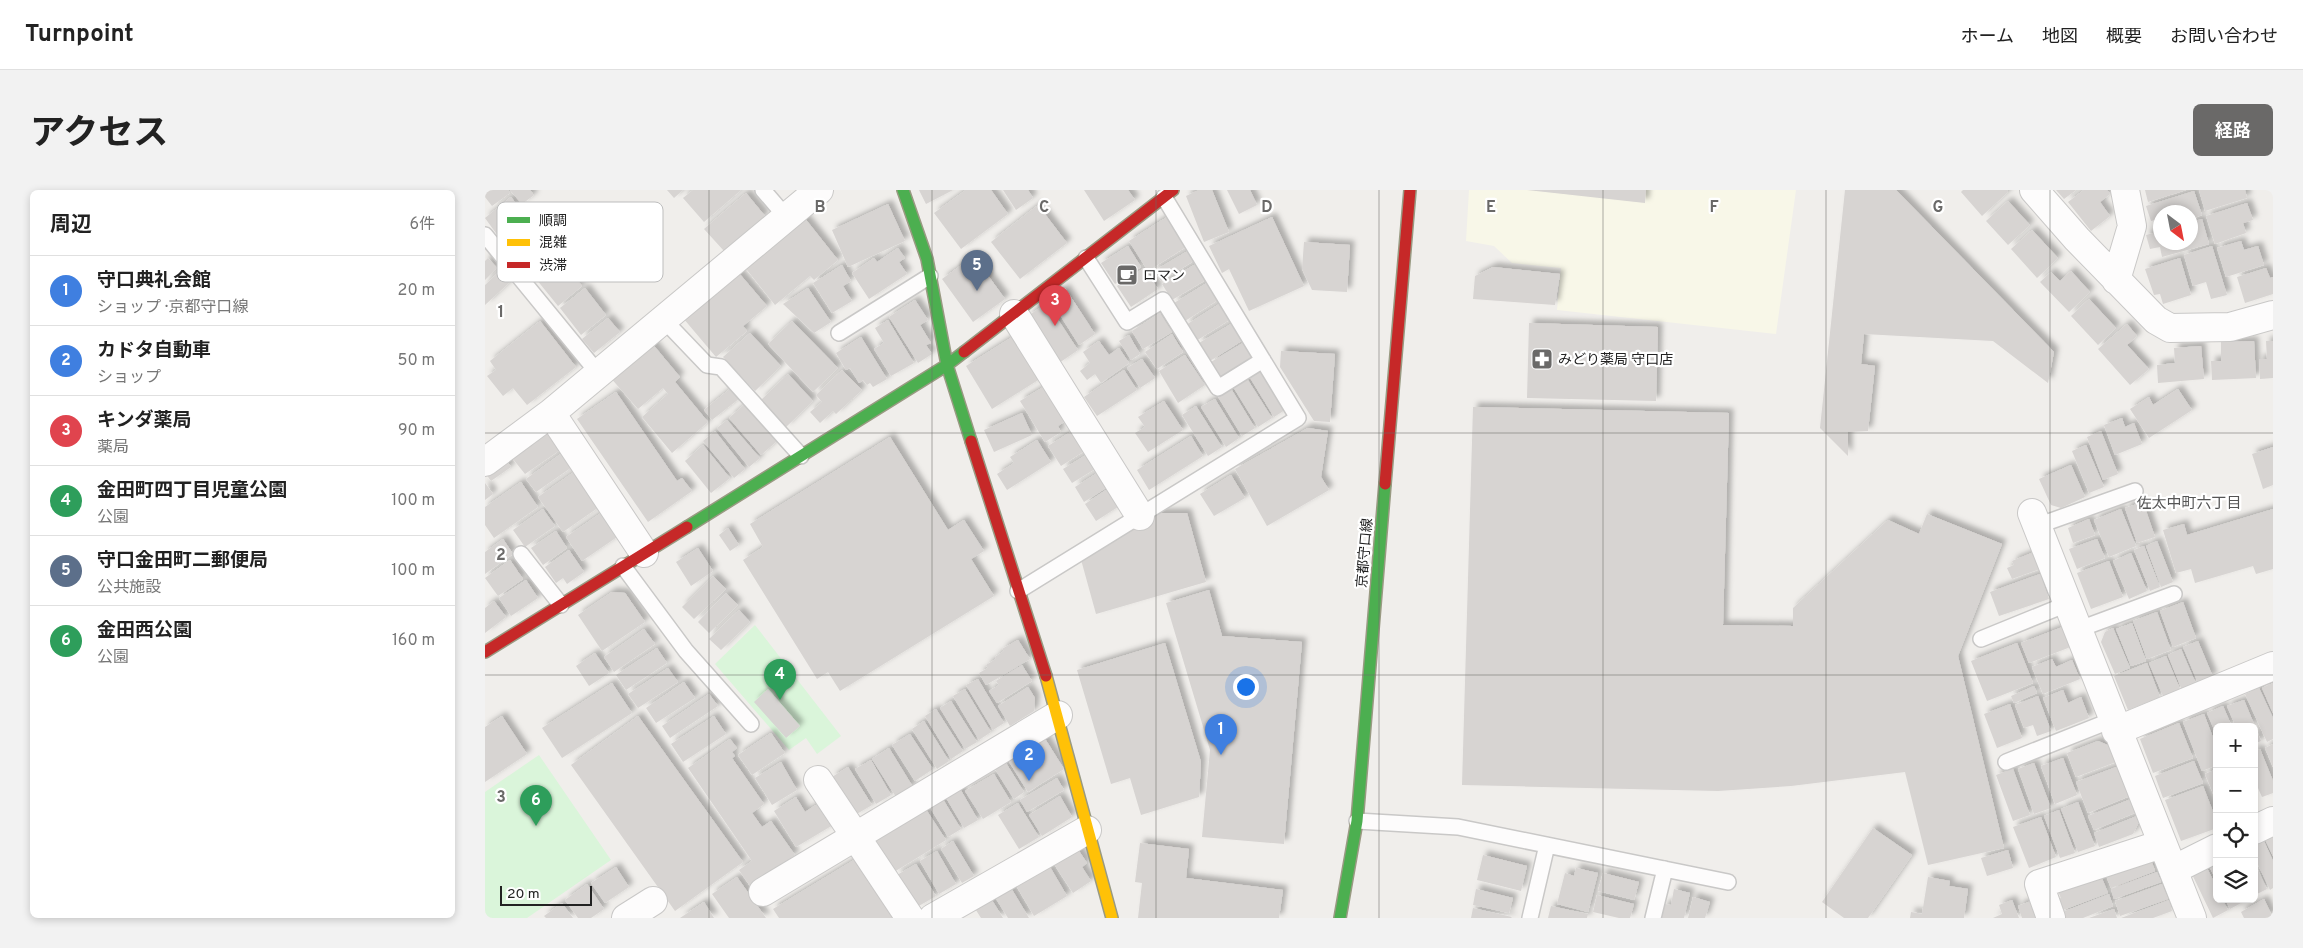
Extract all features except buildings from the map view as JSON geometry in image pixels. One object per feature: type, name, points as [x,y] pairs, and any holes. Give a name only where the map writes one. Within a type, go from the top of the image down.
[{"type":"street","points":[[485,462],[551,412],[819,190]]},
{"type":"street","points":[[903,190],[927,259],[947,365],[1058,715],[1087,830],[1112,918]]},
{"type":"street","name":"京都守口線","points":[[1340,918],[1357,821],[1410,190]]},
{"type":"street","points":[[2034,190],[2116,280],[2156,320],[2170,328],[2230,327],[2273,315]]},
{"type":"street","points":[[2116,280],[2132,226],[2125,190]]},
{"type":"street","points":[[485,652],[947,365],[1169,193]]},
{"type":"street","points":[[1014,314],[1140,516]]},
{"type":"street","points":[[551,412],[633,559]]},
{"type":"street","points":[[2035,520],[2114,725],[2192,918]]},
{"type":"street","points":[[2114,725],[2273,666]]},
{"type":"street","points":[[763,892],[1058,715]]},
{"type":"street","points":[[818,780],[910,918]]},
{"type":"street","points":[[2258,828],[2273,821]]},
{"type":"street","points":[[933,918],[1087,830]]},
{"type":"street","points":[[2051,918],[2039,884],[2162,844]]},
{"type":"street","points":[[2173,870],[2213,850]]},
{"type":"street","points":[[627,918],[653,902]]},
{"type":"lane","points":[[763,190],[787,218]]},
{"type":"lane","points":[[1018,591],[1298,418],[1263,360],[1169,193]]},
{"type":"lane","points":[[485,235],[497,250]]},
{"type":"lane","points":[[1086,258],[1127,322],[1163,300],[1218,388],[1263,360]]},
{"type":"lane","points":[[839,333],[930,276]]},
{"type":"lane","points":[[523,282],[598,373]]},
{"type":"lane","points":[[663,319],[707,365],[721,367],[801,456]]},
{"type":"lane","points":[[2035,520],[2135,491]]},
{"type":"lane","points":[[521,554],[561,605]]},
{"type":"lane","points":[[633,559],[686,651],[751,724]]},
{"type":"lane","points":[[2077,630],[2174,594]]},
{"type":"lane","points":[[1981,639],[2067,604]]},
{"type":"lane","points":[[2005,762],[2114,725]]},
{"type":"lane","points":[[1357,821],[1458,827],[1728,882]]},
{"type":"lane","points":[[1530,918],[1547,845]]},
{"type":"lane","points":[[1653,918],[1665,870]]},
{"type":"shaded area","points":[[1469,190],[1796,190],[1776,334],[1557,310],[1561,268],[1512,263],[1494,246],[1466,241]]},
{"type":"green space","points":[[755,625],[841,736],[817,754],[806,738],[789,750],[715,664]]},
{"type":"green space","points":[[539,755],[611,860],[527,918],[485,918],[485,792]]},
{"type":"traffic: fast","points":[[903,190],[927,259],[947,365],[971,441]]},
{"type":"traffic: fast","points":[[687,527],[947,365],[964,352]]},
{"type":"traffic: fast","points":[[1340,918],[1357,821],[1385,484]]},
{"type":"traffic: slow","points":[[1046,676],[1112,918]]},
{"type":"traffic: jam","points":[[964,352],[1173,190]]},
{"type":"traffic: jam","points":[[1385,484],[1410,190]]},
{"type":"traffic: jam","points":[[971,441],[1046,676]]},
{"type":"traffic: jam","points":[[485,652],[687,527]]},
{"type":"place","name":"ロマン","points":[[1127,275]]},
{"type":"place","name":"守口金田町二郵便局","points":[[977,291]]},
{"type":"place","name":"キンダ薬局","points":[[1055,326]]},
{"type":"place","name":"みどり薬局 守口店","points":[[1542,359]]},
{"type":"place","name":"金田町四丁目児童公園","points":[[780,700]]},
{"type":"place","name":"守口典礼会館","points":[[1221,755]]},
{"type":"place","name":"カドタ自動車","points":[[1029,781]]},
{"type":"place","name":"金田西公園","points":[[536,826]]},
{"type":"district","name":"佐太中町六丁目","points":[[2189,503]]}]
